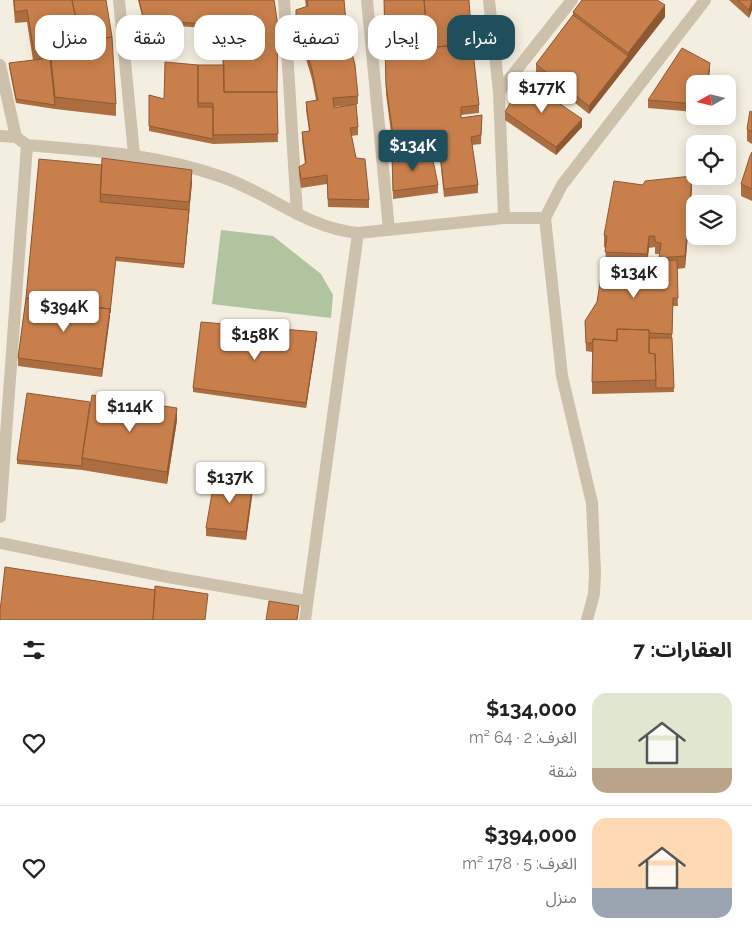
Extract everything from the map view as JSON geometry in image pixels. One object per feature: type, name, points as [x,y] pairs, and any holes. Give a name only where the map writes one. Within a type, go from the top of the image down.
[{"type":"street","points":[[120,0],[134,154]]},
{"type":"street","points":[[284,0],[297,214]]},
{"type":"street","points":[[367,0],[389,230]]},
{"type":"street","points":[[489,0],[499,92],[504,218]]},
{"type":"street","points":[[499,92],[572,0]]},
{"type":"street","points":[[587,620],[592,606],[595,572],[592,503],[562,376],[545,218],[562,185],[705,0]]},
{"type":"street","points":[[0,65],[21,141],[0,517]]},
{"type":"street","points":[[0,136],[21,141],[134,154],[184,165],[224,178],[334,230],[358,233],[504,218],[545,218]]},
{"type":"street","points":[[305,620],[358,233]]},
{"type":"street","points":[[0,543],[168,577],[307,602]]},
{"type":"green space","points":[[221,230],[273,236],[321,274],[333,295],[331,318],[212,304]]},
{"type":"building","points":[[14,0],[72,0],[75,15],[35,15],[34,52],[27,10],[15,12]]},
{"type":"building","points":[[72,0],[106,0],[112,37],[106,38],[106,15],[75,15]]},
{"type":"building","points":[[139,0],[274,0],[276,15],[275,60],[277,60],[277,93],[224,92],[223,60],[265,60],[265,15],[194,15],[194,23],[184,23],[184,15],[143,15]]},
{"type":"building","points":[[307,0],[344,0],[345,15],[296,15],[296,10],[308,6]]},
{"type":"building","points":[[384,0],[424,0],[425,15],[384,15]]},
{"type":"building","points":[[424,0],[469,0],[470,15],[447,15],[447,46],[437,47],[437,15],[425,15]]},
{"type":"building","points":[[582,0],[657,0],[665,5],[628,53],[573,12]]},
{"type":"building","points":[[738,0],[752,0],[749,10]]},
{"type":"building","points":[[573,15],[628,56],[589,106],[536,64]]},
{"type":"building","points":[[112,37],[116,104],[55,97],[51,60],[106,60],[106,38]]},
{"type":"building","points":[[447,46],[447,60],[474,60],[479,105],[461,107],[461,118],[482,115],[481,135],[471,137],[478,185],[444,189],[439,142],[395,149],[386,85],[385,60],[437,60],[437,47]]},
{"type":"building","points":[[682,48],[710,63],[708,75],[686,75],[686,103],[648,100]]},
{"type":"building","points":[[50,60],[55,105],[16,99],[9,63]]},
{"type":"building","points":[[309,60],[354,60],[358,96],[333,98],[334,108],[356,104],[358,127],[350,128],[356,158],[365,159],[369,200],[328,199],[327,175],[301,179],[299,167],[306,163],[302,132],[310,131],[306,102],[318,100]]},
{"type":"building","points":[[165,62],[198,65],[198,107],[213,107],[213,139],[149,126],[149,95],[164,99]]},
{"type":"building","points":[[198,65],[224,65],[224,92],[277,92],[278,134],[213,135],[213,103],[198,103]]},
{"type":"building","points":[[524,79],[582,119],[556,147],[505,112]]},
{"type":"building","points":[[750,111],[752,112],[752,132],[747,129]]},
{"type":"building","points":[[752,152],[752,189],[741,184]]},
{"type":"building","points":[[432,155],[438,185],[393,191],[392,156]]},
{"type":"building","points":[[102,158],[192,170],[189,202],[100,194]]},
{"type":"building","points":[[39,159],[102,165],[100,202],[189,210],[184,264],[116,257],[110,313],[110,309],[26,298]]},
{"type":"building","points":[[686,177],[686,185],[691,185],[690,195],[686,195],[685,256],[659,258],[661,243],[655,242],[655,236],[649,236],[647,254],[605,252],[607,236],[604,235],[614,181],[643,185],[645,181]]},
{"type":"building","points":[[677,260],[678,298],[673,298],[672,334],[649,333],[649,330],[617,329],[617,341],[593,339],[592,343],[586,343],[585,321],[597,302],[603,263]]},
{"type":"building","points":[[26,298],[110,309],[102,369],[18,358]]},
{"type":"building","points":[[201,322],[317,332],[306,403],[193,388]]},
{"type":"building","points":[[617,329],[649,330],[649,353],[655,354],[656,380],[592,382],[593,339],[617,341]]},
{"type":"building","points":[[649,338],[672,338],[674,388],[656,388],[655,354],[649,353]]},
{"type":"building","points":[[27,393],[90,402],[82,466],[17,460]]},
{"type":"building","points":[[92,395],[177,408],[167,472],[82,458]]},
{"type":"building","points":[[215,476],[253,481],[246,532],[206,528]]},
{"type":"building","points":[[5,567],[155,590],[153,620],[0,620]]},
{"type":"building","points":[[155,586],[208,594],[205,620],[153,620]]},
{"type":"building","points":[[269,601],[299,606],[297,620],[266,620]]}]
